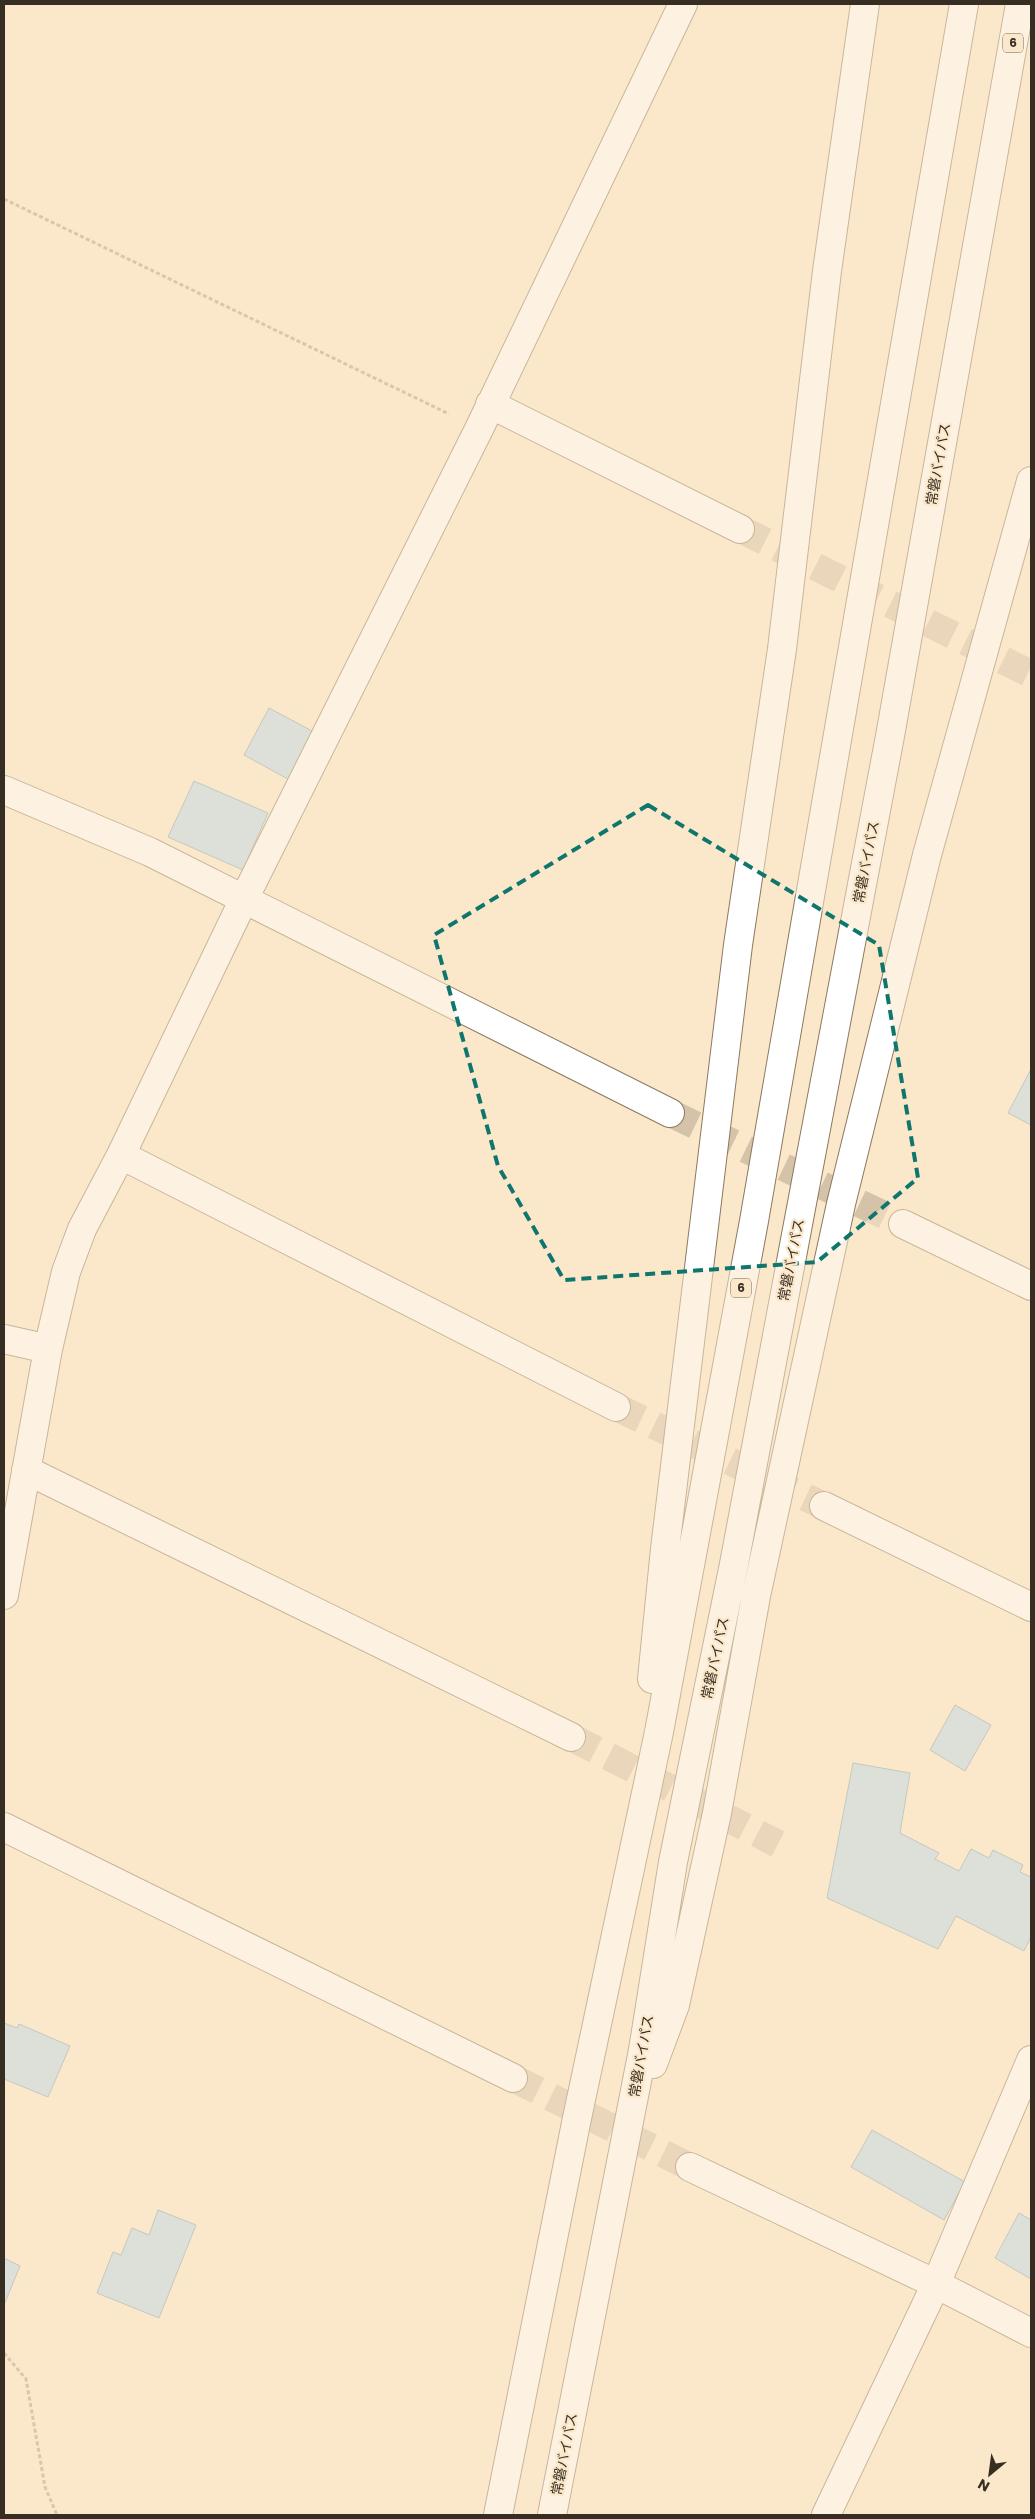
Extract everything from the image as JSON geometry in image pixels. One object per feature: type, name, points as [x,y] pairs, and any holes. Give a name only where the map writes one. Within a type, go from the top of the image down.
[{"type":"main road","points":[[4,1594],[48,1349],[66,1272],[82,1230],[121,1155],[244,899],[478,429],[684,4]]},
{"type":"main road","points":[[638,1827],[666,1549],[738,945],[782,648],[827,271],[865,4]]},
{"type":"main road","name":"6","points":[[498,2515],[659,1732],[755,1211],[964,4]]},
{"type":"main road","name":"常磐バイパス","points":[[552,2515],[643,2050],[673,1862],[734,1564],[888,746],[1020,4]]},
{"type":"main road","points":[[490,404],[740,528]]},
{"type":"main road","points":[[628,2130],[675,2005],[717,1813],[756,1596],[841,1204],[927,855],[1031,481]]},
{"type":"main road","points":[[4,790],[150,852],[670,1113]]},
{"type":"main road","points":[[121,1155],[616,1407]]},
{"type":"main road","points":[[902,1224],[1031,1286]]},
{"type":"main road","points":[[4,1339],[48,1349]]},
{"type":"main road","points":[[26,1470],[571,1737]]},
{"type":"main road","points":[[824,1506],[1031,1607]]},
{"type":"main road","points":[[4,1827],[513,2078]]},
{"type":"main road","points":[[826,2515],[936,2284],[1031,2060]]},
{"type":"main road","points":[[690,2167],[936,2284],[1031,2333]]},
{"type":"path","points":[[4,199],[478,429]]},
{"type":"path","points":[[4,2353],[26,2379],[45,2487],[57,2515]]},
{"type":"highlighted area","points":[[648,805],[879,945],[918,1178],[817,1262],[564,1280],[498,1166],[434,935]]},
{"type":"building","points":[[269,708],[314,732],[288,779],[244,755]]},
{"type":"building","points":[[194,781],[268,813],[243,870],[168,837]]},
{"type":"building","points":[[1031,1069],[1031,1125],[1008,1113]]},
{"type":"building","points":[[955,1705],[991,1725],[965,1771],[930,1750]]},
{"type":"building","points":[[853,1763],[910,1773],[900,1833],[939,1853],[935,1859],[959,1871],[971,1849],[989,1858],[993,1850],[1023,1865],[1020,1872],[1031,1877],[1031,1937],[1024,1951],[956,1916],[938,1949],[827,1898]]},
{"type":"building","points":[[4,2023],[17,2028],[19,2024],[70,2046],[48,2097],[4,2079]]},
{"type":"building","points":[[872,2130],[965,2182],[944,2220],[851,2167]]},
{"type":"building","points":[[158,2210],[196,2225],[159,2318],[97,2293],[113,2252],[121,2255],[132,2228],[149,2235]]},
{"type":"building","points":[[1019,2213],[1031,2220],[1031,2279],[995,2258]]},
{"type":"building","points":[[4,2258],[20,2266],[4,2305]]},
{"type":"tunnel","points":[[740,529],[1031,674]]},
{"type":"tunnel","points":[[670,1113],[903,1224]]},
{"type":"tunnel","points":[[616,1407],[824,1506]]},
{"type":"tunnel","points":[[571,1737],[778,1844]]},
{"type":"tunnel","points":[[513,2078],[690,2167]]}]
